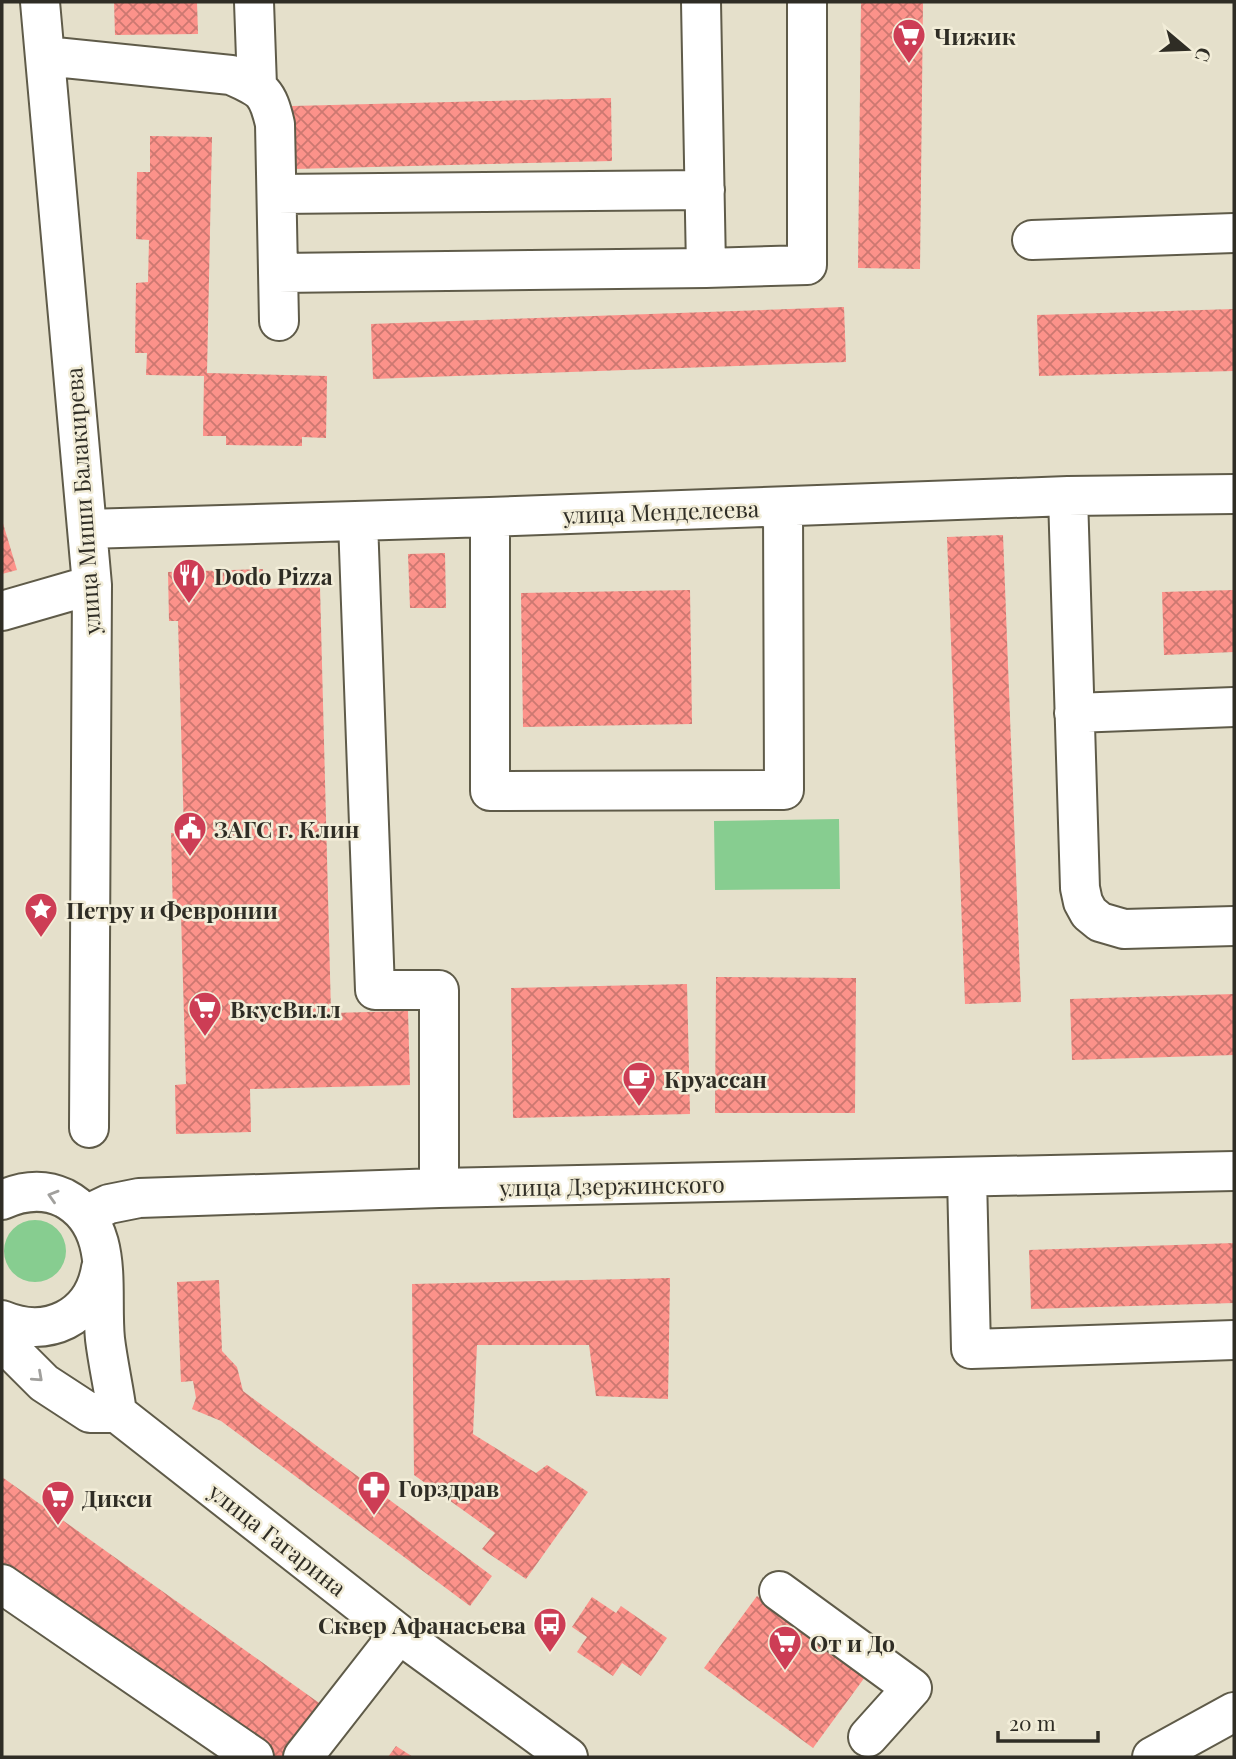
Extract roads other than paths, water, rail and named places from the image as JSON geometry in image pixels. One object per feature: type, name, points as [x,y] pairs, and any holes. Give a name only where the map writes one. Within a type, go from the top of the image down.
[{"type":"street","name":"улица Миши Балакирева","points":[[40,2],[92,585],[89,1128]]},
{"type":"street","points":[[254,2],[257,86]]},
{"type":"street","points":[[701,2],[706,268]]},
{"type":"street","points":[[278,273],[807,265],[807,2]]},
{"type":"street","points":[[45,56],[231,75],[257,86],[270,102],[275,124],[279,321]]},
{"type":"street","points":[[277,194],[705,190]]},
{"type":"street","points":[[1032,240],[1234,233]]},
{"type":"street","name":"улица Менделеева","points":[[87,529],[1068,496],[1234,494]]},
{"type":"street","points":[[1068,496],[1080,888],[1083,901],[1089,913],[1100,922],[1124,929],[1234,926]]},
{"type":"street","points":[[490,517],[490,791],[784,790],[783,507]]},
{"type":"street","points":[[358,521],[375,990],[439,990],[439,1188]]},
{"type":"street","points":[[2,611],[92,585]]},
{"type":"street","points":[[1074,713],[1234,707]]},
{"type":"street","name":"улица Дзержинского","points":[[86,1215],[109,1204],[139,1198],[439,1188],[1234,1171]]},
{"type":"street","points":[[967,1177],[971,1349],[1234,1339]]},
{"type":"street","points":[[2,1321],[14,1353],[44,1383],[90,1413],[117,1413],[106,1342],[101,1246],[96,1230],[86,1215],[61,1197],[31,1191],[6,1195]]},
{"type":"street","points":[[2,1321],[32,1328],[49,1327],[66,1320],[80,1310],[91,1297],[99,1281],[102,1263]]},
{"type":"street","name":"улица Гагарина","points":[[117,1413],[399,1634],[568,1757]]},
{"type":"street","points":[[2,1584],[254,1757]]},
{"type":"street","points":[[779,1591],[912,1688],[871,1750]]},
{"type":"street","points":[[303,1757],[399,1634]]},
{"type":"street","points":[[1152,1757],[1234,1712]]},
{"type":"place","name":"Чижик","points":[[909,65]]},
{"type":"place","name":"Dodo Pizza","points":[[189,605]]},
{"type":"place","name":"ЗАГС г. Клин","points":[[190,858]]},
{"type":"place","name":"Петру и Февронии","points":[[41,939]]},
{"type":"place","name":"ВкусВилл","points":[[205,1038]]},
{"type":"place","name":"Круассан","points":[[639,1108]]},
{"type":"place","name":"Горздрав","points":[[374,1517]]},
{"type":"place","name":"Дикси","points":[[58,1527]]},
{"type":"place","name":"Сквер Афанасьева","points":[[550,1654]]},
{"type":"place","name":"От и До","points":[[785,1672]]}]
